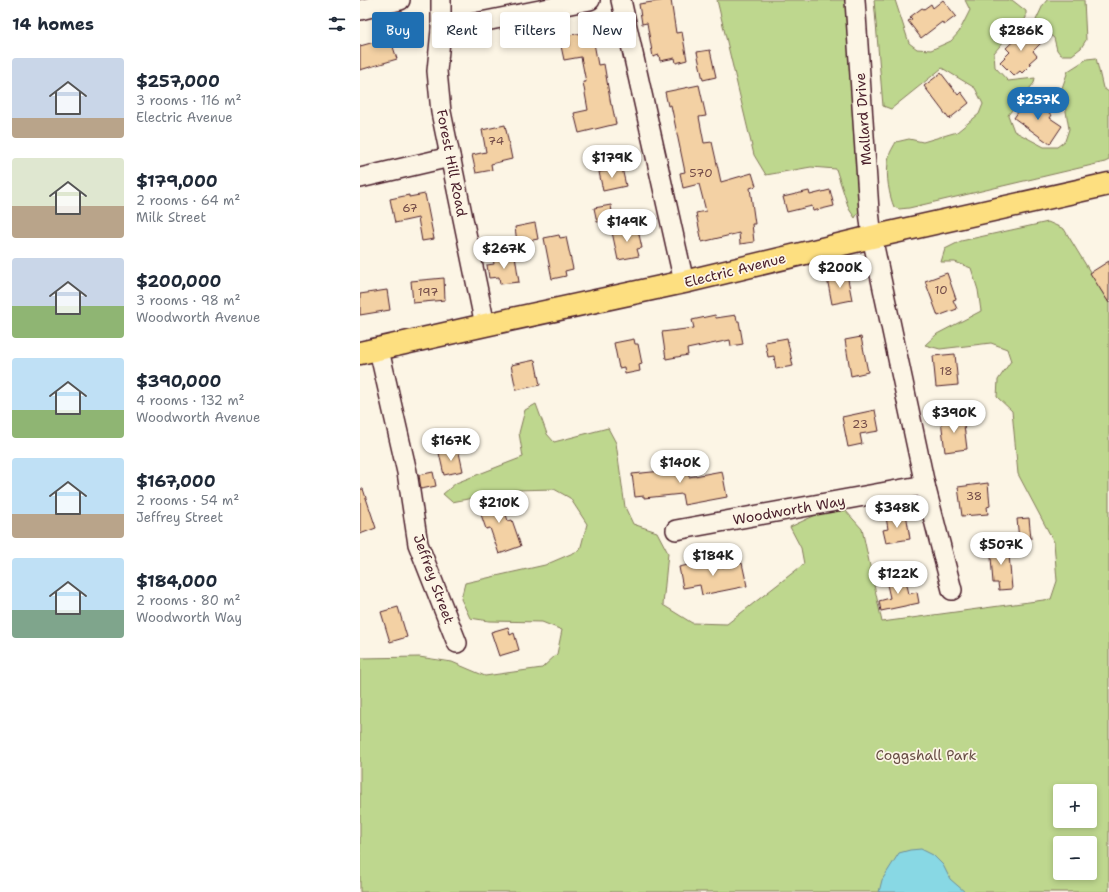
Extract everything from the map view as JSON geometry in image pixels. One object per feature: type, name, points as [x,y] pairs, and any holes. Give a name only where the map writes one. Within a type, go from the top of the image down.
[{"type":"main road","name":"Electric Avenue","points":[[369,351],[684,282],[872,237],[1109,184]]},
{"type":"street","points":[[360,10],[400,0]]},
{"type":"street","name":"Forest Hill Road","points":[[441,0],[441,12]]},
{"type":"street","points":[[492,20],[590,0]]},
{"type":"street","points":[[621,0],[684,282]]},
{"type":"street","name":"Mallard Drive","points":[[855,0],[872,237],[925,485],[952,590]]},
{"type":"street","name":"Forest Hill Road","points":[[439,48],[437,83],[441,112],[485,325]]},
{"type":"street","points":[[360,178],[450,157]]},
{"type":"street","name":"Jeffrey Street","points":[[369,351],[407,472],[418,544],[457,643]]},
{"type":"street","name":"Woodworth Way","points":[[676,530],[925,485]]},
{"type":"green space","points":[[717,0],[845,0],[859,211],[855,218],[849,209],[836,169],[811,167],[766,175],[754,155]]},
{"type":"green space","points":[[874,0],[895,0],[909,43],[917,49],[931,50],[951,41],[959,32],[970,10],[965,0],[1012,0],[1026,11],[1026,18],[1014,29],[994,53],[995,67],[1008,81],[1035,78],[1034,83],[1008,115],[1014,131],[1044,147],[1057,147],[1065,141],[1069,129],[1062,88],[1068,71],[1087,59],[1096,58],[1103,88],[1109,92],[1109,160],[909,208],[899,209],[894,207],[888,185],[887,168],[889,155],[896,142],[909,139],[923,142],[957,132],[979,114],[983,104],[975,88],[942,68],[891,109],[883,106]]},
{"type":"green space","points":[[1047,0],[1084,0],[1086,40],[1081,48],[1072,55],[1061,55],[1057,50],[1054,38],[1042,28],[1036,20]]},
{"type":"green space","name":"Coggshall Park","points":[[1048,222],[1064,229],[1109,303],[1109,892],[360,892],[360,658],[419,657],[452,662],[485,676],[542,668],[557,654],[562,630],[542,622],[489,621],[470,618],[461,599],[465,583],[545,565],[580,550],[587,524],[570,498],[554,489],[515,490],[452,502],[443,494],[456,483],[523,457],[519,433],[525,410],[536,404],[547,434],[554,442],[608,428],[616,443],[625,507],[633,524],[657,532],[668,553],[663,605],[692,623],[727,624],[804,564],[801,548],[790,527],[818,514],[845,510],[862,529],[882,622],[1051,599],[1057,581],[1054,542],[1018,474],[1012,411],[997,397],[998,380],[1011,361],[1007,349],[991,343],[940,349],[925,345],[937,334],[981,311],[978,290],[971,268],[955,262],[941,262],[945,249],[961,241]]},
{"type":"water","points":[[921,849],[933,855],[943,865],[950,879],[965,892],[879,892],[882,880],[899,853]]},
{"type":"building","points":[[671,0],[676,33],[682,32],[687,60],[676,63],[675,58],[660,61],[659,55],[653,57],[647,23],[642,24],[639,4]]},
{"type":"building","points":[[943,0],[956,16],[944,25],[942,22],[921,38],[908,21],[912,19],[910,17],[922,8],[924,9],[931,4],[933,8]]},
{"type":"building","points":[[1028,27],[1042,42],[1033,51],[1037,56],[1029,63],[1031,64],[1022,73],[1020,71],[1014,76],[1000,62],[1010,52],[1006,48]]},
{"type":"building","points":[[578,34],[578,48],[595,48],[598,65],[604,64],[616,124],[579,133],[574,113],[588,110],[583,82],[586,82],[581,57],[564,60],[561,48],[570,48],[570,35]]},
{"type":"building","points":[[372,43],[372,48],[393,48],[397,59],[360,70],[360,46]]},
{"type":"building","points":[[710,50],[716,77],[703,80],[697,52]]},
{"type":"building","points":[[941,73],[958,95],[961,92],[969,103],[949,119],[924,86]]},
{"type":"building","points":[[699,85],[706,116],[699,117],[704,143],[712,142],[721,182],[752,173],[756,186],[750,188],[755,224],[752,224],[754,242],[740,244],[739,233],[702,242],[696,213],[706,211],[699,184],[683,188],[680,173],[685,172],[671,105],[668,106],[665,92]]},
{"type":"building","points":[[1027,99],[1034,103],[1036,101],[1047,109],[1046,111],[1052,115],[1050,118],[1062,126],[1050,144],[1014,118]]},
{"type":"building","points":[[505,125],[512,159],[491,164],[492,170],[476,173],[472,155],[486,152],[482,130]]},
{"type":"building","points":[[622,168],[626,186],[603,191],[599,172]]},
{"type":"building","points":[[830,190],[834,206],[813,211],[812,206],[787,212],[783,197],[809,191],[810,195]]},
{"type":"building","points":[[425,194],[434,239],[422,241],[418,218],[395,223],[390,199],[409,195],[409,197]]},
{"type":"building","points":[[611,205],[613,220],[597,222],[594,208]]},
{"type":"building","points":[[535,223],[538,239],[517,243],[515,227]]},
{"type":"building","points":[[634,228],[635,231],[638,230],[642,248],[637,249],[639,256],[618,260],[612,232]]},
{"type":"building","points":[[559,235],[560,238],[566,237],[573,269],[565,271],[566,276],[552,279],[544,238]]},
{"type":"building","points":[[515,256],[519,282],[500,284],[499,277],[489,278],[487,265],[494,264],[493,259]]},
{"type":"building","points":[[1109,261],[1109,303],[1090,273]]},
{"type":"building","points":[[947,273],[956,299],[953,300],[957,309],[938,316],[925,281]]},
{"type":"building","points":[[847,274],[852,300],[832,304],[827,278]]},
{"type":"building","points":[[444,278],[445,300],[413,303],[411,281]]},
{"type":"building","points":[[387,290],[390,310],[360,315],[360,294]]},
{"type":"building","points":[[715,315],[716,318],[736,315],[737,321],[739,321],[743,344],[731,346],[730,340],[687,349],[688,355],[666,359],[662,332],[694,328],[692,320]]},
{"type":"building","points":[[861,337],[868,372],[851,376],[845,340]]},
{"type":"building","points":[[787,338],[793,366],[776,369],[774,356],[768,357],[765,342]]},
{"type":"building","points":[[634,339],[635,344],[638,344],[642,364],[639,365],[640,371],[625,374],[624,367],[619,368],[614,343]]},
{"type":"building","points":[[955,354],[958,385],[936,387],[933,356]]},
{"type":"building","points":[[535,360],[540,385],[516,390],[511,365]]},
{"type":"building","points":[[875,410],[879,431],[860,434],[862,444],[848,447],[842,417]]},
{"type":"building","points":[[963,417],[967,449],[945,452],[941,420]]},
{"type":"building","points":[[458,448],[463,471],[444,475],[439,453]]},
{"type":"building","points":[[688,458],[689,477],[722,471],[727,497],[684,505],[682,494],[644,498],[644,496],[635,497],[632,474],[672,470],[671,459]]},
{"type":"building","points":[[433,472],[436,486],[421,489],[419,475]]},
{"type":"building","points":[[988,483],[990,506],[987,507],[988,514],[962,516],[958,487]]},
{"type":"building","points":[[360,489],[363,489],[376,528],[360,534]]},
{"type":"building","points":[[500,495],[508,521],[512,520],[521,546],[499,554],[490,528],[486,529],[477,503]]},
{"type":"building","points":[[906,513],[910,539],[886,543],[883,530],[888,529],[886,517]]},
{"type":"building","points":[[1029,518],[1031,539],[1019,540],[1017,519]]},
{"type":"building","points":[[1008,543],[1012,589],[999,590],[998,583],[993,583],[990,544]]},
{"type":"building","points":[[711,560],[713,569],[742,563],[747,586],[702,595],[700,585],[683,588],[679,567]]},
{"type":"building","points":[[905,576],[909,594],[917,592],[919,603],[881,611],[879,601],[890,598],[886,580]]},
{"type":"building","points":[[398,607],[407,637],[390,642],[381,612]]},
{"type":"building","points":[[508,627],[510,635],[514,633],[519,650],[499,656],[491,632]]}]
